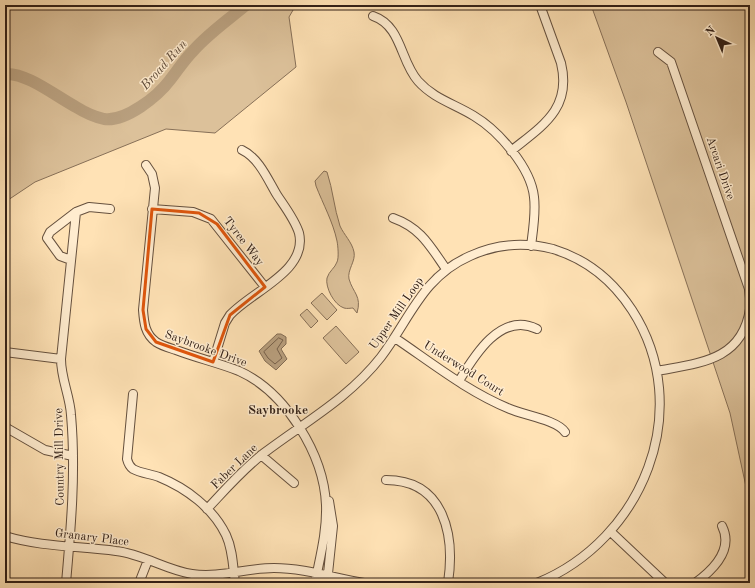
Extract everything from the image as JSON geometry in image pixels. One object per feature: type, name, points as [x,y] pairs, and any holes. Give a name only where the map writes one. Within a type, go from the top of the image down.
[{"type":"street","points":[[511,151],[546,122],[556,109],[563,91],[563,72],[561,63],[540,5]]},
{"type":"street","points":[[373,16],[384,21],[393,32],[413,74],[425,89],[443,102],[482,121],[498,135],[527,174],[532,186],[535,208],[531,246]]},
{"type":"street","name":"Arcari Drive","points":[[658,52],[671,62],[749,289],[750,298]]},
{"type":"street","points":[[212,362],[225,323],[230,315],[294,263],[300,247],[299,233],[257,162],[242,150]]},
{"type":"street","name":"Saybrooke Drive","points":[[146,165],[154,181],[143,310],[146,329],[151,337],[161,345],[240,372],[270,390],[291,415],[314,455],[326,500],[326,523],[315,583]]},
{"type":"street","points":[[71,260],[60,256],[47,238],[50,232],[76,212],[89,207],[110,209]]},
{"type":"street","name":"Tyree Way","points":[[152,209],[193,212],[211,219],[265,287]]},
{"type":"street","name":"Country Mill Drive","points":[[66,583],[74,456],[70,403],[62,380],[61,359],[76,212]]},
{"type":"street","points":[[392,218],[408,224],[420,234],[446,269]]},
{"type":"street","name":"Upper Mill Loop","points":[[300,429],[336,403],[361,380],[395,338],[419,297],[446,269],[481,252],[507,246],[549,248],[574,257],[604,277],[618,292],[637,318],[650,347],[657,371],[659,404],[653,454],[635,497],[611,532],[571,566],[539,583]]},
{"type":"street","points":[[657,371],[697,363],[720,356],[731,348],[742,335],[748,320],[750,309]]},
{"type":"street","points":[[459,381],[475,354],[496,334],[513,326],[522,325],[538,329]]},
{"type":"street","name":"Underwood Court","points":[[395,338],[459,381],[497,403],[559,426],[565,432]]},
{"type":"street","points":[[5,352],[61,359]]},
{"type":"street","points":[[133,394],[127,458],[128,464],[134,470],[148,473],[173,484],[197,500],[207,509],[226,535],[232,554],[235,583]]},
{"type":"street","points":[[5,427],[45,450],[74,456]]},
{"type":"street","name":"Faber Lane","points":[[207,509],[261,455],[300,429]]},
{"type":"street","points":[[261,455],[294,484]]},
{"type":"street","points":[[386,480],[396,480],[413,485],[430,498],[442,514],[450,544],[448,583]]},
{"type":"street","name":"Saybrooke Drive","points":[[323,485],[330,502],[333,526],[328,580]]},
{"type":"street","points":[[695,583],[712,568],[725,550],[727,538],[722,526]]},
{"type":"street","points":[[611,532],[665,583]]},
{"type":"street","name":"Granary Place","points":[[5,536],[18,540],[69,547],[118,551],[174,570],[192,574],[234,573],[274,568],[316,574]]},
{"type":"street","points":[[138,583],[148,560]]},
{"type":"street","points":[[316,574],[328,580],[364,583]]},
{"type":"highlighted area","points":[[152,209],[199,213],[217,224],[265,287],[230,315],[213,362],[156,342],[146,329],[143,310]]},
{"type":"shaded area","points":[[5,5],[296,5],[289,17],[296,67],[215,133],[166,129],[35,182],[5,202]]},
{"type":"shaded area","points":[[591,5],[750,5],[750,505],[730,413],[626,102]]},
{"type":"shaded area","points":[[324,171],[327,172],[340,226],[352,245],[354,252],[354,259],[349,272],[349,279],[358,298],[357,313],[353,308],[344,308],[340,306],[334,300],[327,286],[327,278],[337,262],[338,252],[333,227],[315,181]]},
{"type":"shaded area","points":[[322,293],[337,310],[327,320],[311,303]]},
{"type":"shaded area","points":[[307,309],[318,321],[311,328],[300,315]]},
{"type":"shaded area","points":[[336,326],[359,352],[346,364],[323,338]]},
{"type":"water","points":[[277,334],[281,334],[286,337],[286,344],[281,349],[287,359],[276,370],[265,361],[259,351]]},
{"type":"waterway","name":"Broad Run","points":[[5,74],[13,74],[32,81],[79,109],[97,117],[113,119],[141,107],[150,100],[165,86],[199,44],[246,5]]},
{"type":"district","name":"Saybrooke","points":[[278,409]]}]
